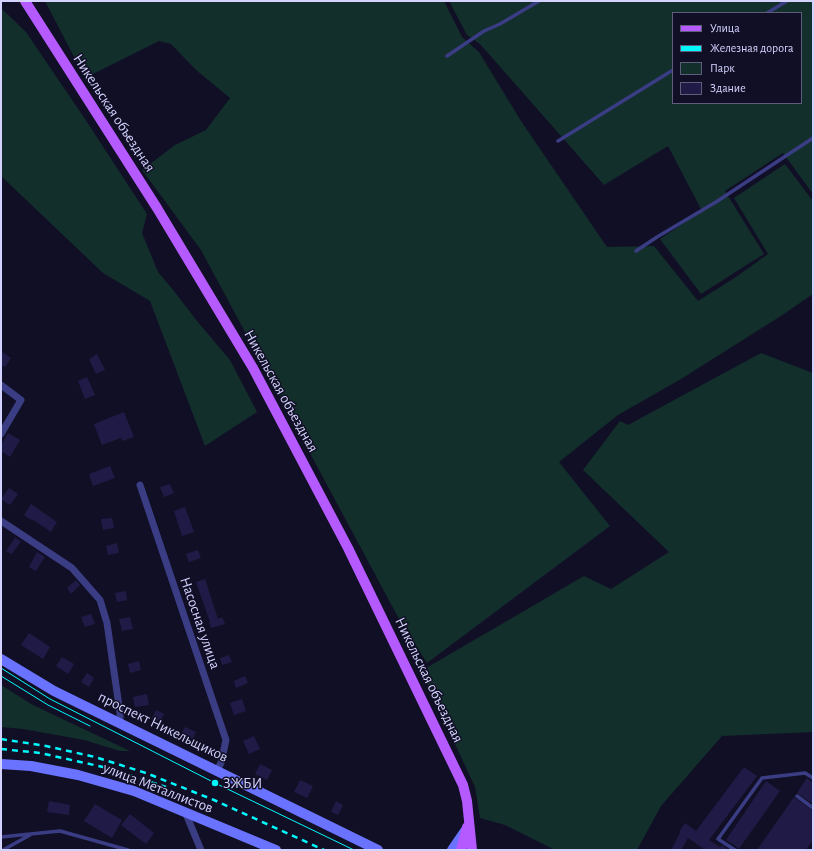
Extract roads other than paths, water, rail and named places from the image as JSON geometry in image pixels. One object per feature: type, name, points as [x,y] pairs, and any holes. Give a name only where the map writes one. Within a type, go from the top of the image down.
[{"type":"main road","name":"Никельская объездная","points":[[25,1],[157,208],[253,368],[348,548],[463,785],[467,801],[472,850]]},
{"type":"main road","name":"проспект Никельщиков","points":[[1,658],[54,691],[378,850]]},
{"type":"main road","name":"улица Металлистов","points":[[1,764],[31,766],[78,775],[134,791],[186,814],[276,850]]},
{"type":"main road","points":[[452,850],[458,842],[468,821]]},
{"type":"main road","points":[[461,850],[468,821]]},
{"type":"street","points":[[1,385],[21,400],[1,434]]},
{"type":"street","name":"Насосная улица","points":[[140,485],[226,740],[221,763],[217,770]]},
{"type":"street","points":[[1,522],[72,568],[100,600],[107,623],[120,713],[120,724]]},
{"type":"street","points":[[186,814],[201,850]]},
{"type":"lane","points":[[447,56],[484,31],[500,24],[540,1]]},
{"type":"lane","points":[[769,12],[787,1]]},
{"type":"lane","points":[[558,141],[672,71]]},
{"type":"lane","points":[[636,251],[716,202],[813,138]]},
{"type":"lane","points":[[735,850],[718,839],[762,778],[805,772],[813,778]]},
{"type":"lane","points":[[797,796],[813,808]]},
{"type":"lane","points":[[1,837],[60,831],[128,850]]},
{"type":"lane","points":[[3,850],[32,834]]},
{"type":"tram line","points":[[1,668],[50,699],[215,783],[354,850]]},
{"type":"tram line","points":[[1,676],[48,705],[90,726]]},
{"type":"railway","points":[[1,739],[46,746],[95,757],[146,773],[214,800],[324,850]]},
{"type":"railway","points":[[1,749],[40,753],[103,767],[166,787]]},
{"type":"place","name":"ЗЖБИ","points":[[215,783]]}]
